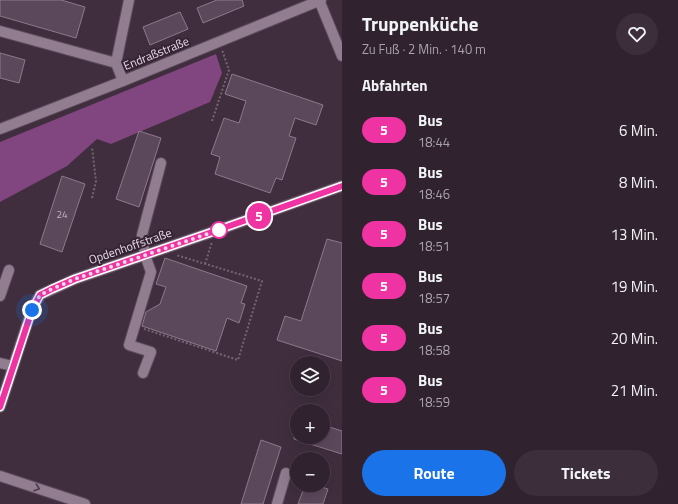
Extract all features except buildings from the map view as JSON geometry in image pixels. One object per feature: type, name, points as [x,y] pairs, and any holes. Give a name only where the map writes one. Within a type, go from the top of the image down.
[{"type":"street","points":[[123,81],[116,63],[129,0]]},
{"type":"street","points":[[320,0],[342,56]]},
{"type":"street","name":"Endraßstraße","points":[[0,129],[123,81],[320,0]]},
{"type":"street","points":[[0,31],[116,63]]},
{"type":"street","points":[[143,373],[151,352],[129,345],[151,272],[145,255],[142,235],[161,163]]},
{"type":"street","name":"Opdenhoffstraße","points":[[0,407],[32,310],[40,295],[75,279],[342,186]]},
{"type":"street","points":[[0,296],[9,270]]},
{"type":"street","points":[[0,363],[13,366]]},
{"type":"street","points":[[277,504],[286,473]]},
{"type":"street","points":[[0,476],[85,504]]},
{"type":"path","points":[[212,121],[229,70],[219,42]]},
{"type":"path","points":[[92,147],[96,182],[92,198]]},
{"type":"path","points":[[205,264],[212,239],[210,233]]},
{"type":"path","points":[[135,326],[238,360],[262,281],[172,254]]},
{"type":"shaded area","points":[[216,54],[222,73],[210,102],[111,144],[97,139],[67,166],[0,202],[0,142]]},
{"type":"bus line","name":"5","points":[[0,407],[32,310],[40,295],[75,279],[342,186]]},
{"type":"route","points":[[32,310],[40,295],[75,279],[219,230]]}]
